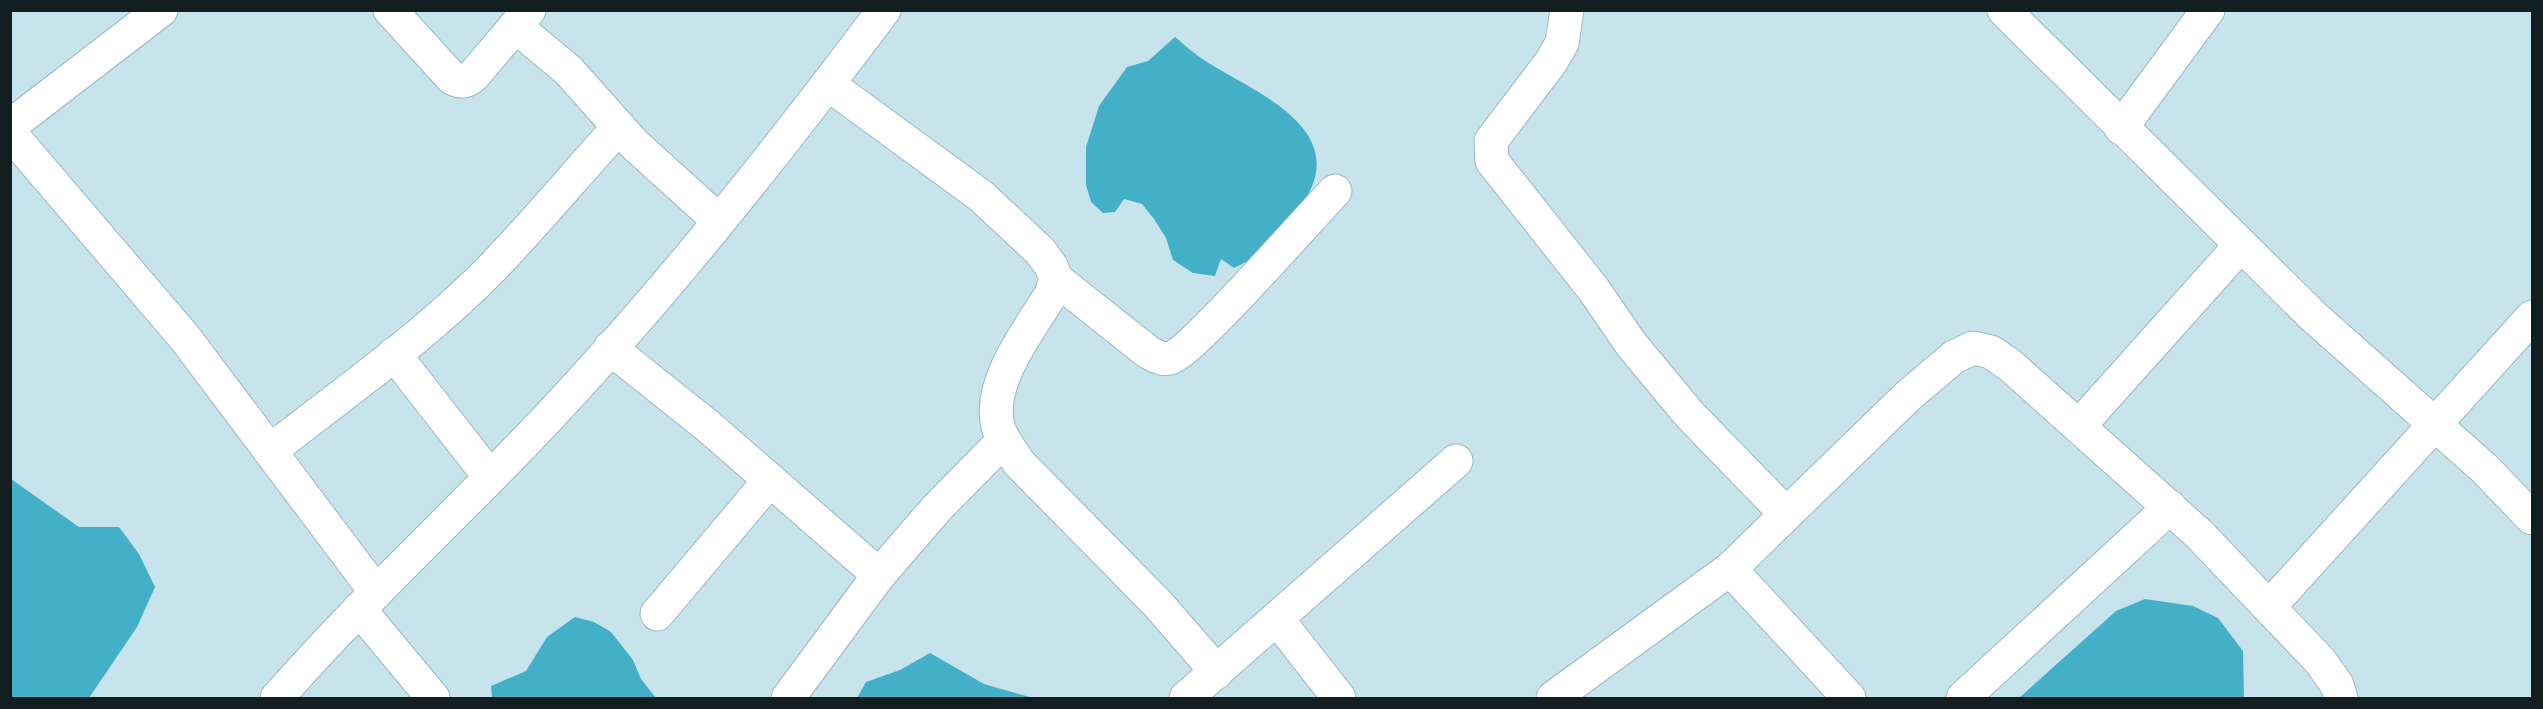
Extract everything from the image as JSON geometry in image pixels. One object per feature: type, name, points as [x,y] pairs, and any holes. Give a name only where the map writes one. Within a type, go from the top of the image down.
[{"type":"street","points":[[390,10],[452,78],[460,82],[467,81],[474,75],[522,18],[619,127],[658,167],[718,220]]},
{"type":"street","points":[[277,699],[330,637],[490,477],[653,301],[828,84],[884,10]]},
{"type":"street","points":[[1567,10],[1562,43],[1551,62],[1491,141],[1492,161],[1594,290],[1631,344],[1689,414],[1786,514]]},
{"type":"street","points":[[2004,10],[2313,316],[2436,425],[2532,518]]},
{"type":"street","points":[[2121,128],[2208,10]]},
{"type":"street","points":[[10,126],[143,15]]},
{"type":"street","points":[[828,84],[981,196],[1040,251],[1051,266],[1056,279],[1149,352],[1161,358],[1172,358],[1199,336],[1335,190]]},
{"type":"street","points":[[270,451],[394,354],[494,266],[619,127]]},
{"type":"street","points":[[10,133],[185,338],[270,451],[434,699]]},
{"type":"street","points":[[2079,426],[2241,245]]},
{"type":"street","points":[[1056,279],[1051,294],[1003,375],[996,400],[997,422],[1004,440],[1019,463],[1157,603],[1217,672]]},
{"type":"street","points":[[2269,607],[2532,317]]},
{"type":"street","points":[[610,348],[709,427],[879,575]]},
{"type":"street","points":[[1552,699],[1730,568],[1909,394],[1954,357],[1973,348],[1991,352],[2011,366],[2170,507],[2321,662],[2337,685],[2341,699]]},
{"type":"street","points":[[394,354],[490,477]]},
{"type":"street","points":[[788,699],[879,575],[937,508],[1004,440]]},
{"type":"street","points":[[1186,699],[1456,461]]},
{"type":"street","points":[[657,614],[770,480]]},
{"type":"street","points":[[1963,699],[2170,507]]},
{"type":"street","points":[[1730,568],[1849,699]]},
{"type":"street","points":[[1277,619],[1339,699]]},
{"type":"water","points":[[1175,37],[1202,59],[1254,89],[1294,118],[1308,136],[1316,155],[1315,178],[1303,203],[1289,222],[1264,249],[1245,263],[1234,268],[1221,259],[1215,276],[1193,273],[1173,260],[1166,238],[1142,204],[1124,199],[1115,212],[1103,213],[1091,202],[1086,185],[1086,147],[1099,106],[1127,67],[1148,61]]},
{"type":"water","points":[[11,479],[79,527],[119,527],[139,554],[155,587],[137,627],[89,698],[11,698]]},
{"type":"water","points":[[2145,599],[2193,606],[2218,618],[2243,651],[2244,698],[2019,698],[2116,611]]},
{"type":"water","points":[[575,617],[594,622],[611,632],[633,660],[641,679],[656,698],[492,698],[491,686],[526,671],[547,637]]},
{"type":"water","points":[[930,653],[984,684],[1033,698],[857,698],[866,682],[900,670]]}]
